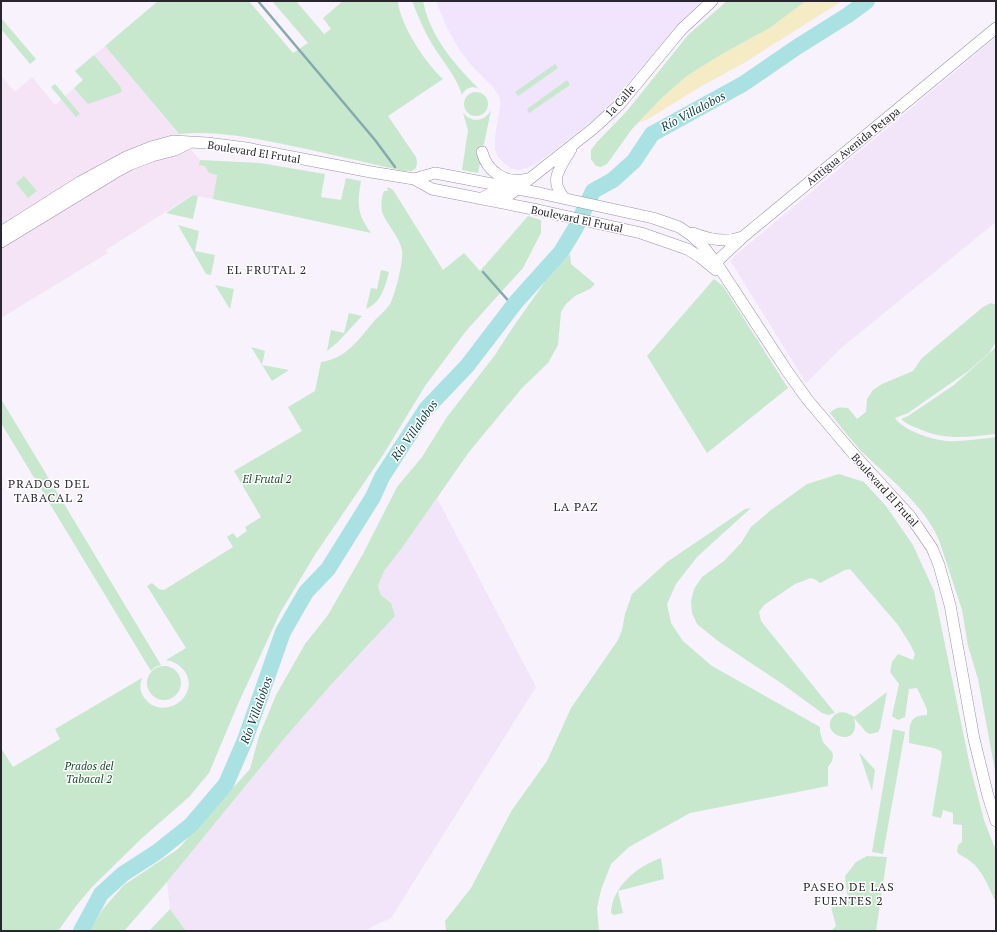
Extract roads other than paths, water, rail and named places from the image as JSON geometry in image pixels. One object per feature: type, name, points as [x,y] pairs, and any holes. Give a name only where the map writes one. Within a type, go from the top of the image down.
[{"type":"main road","name":"1a Calle","points":[[516,189],[572,146],[619,105],[682,29],[712,1]]},
{"type":"main road","name":"Antigua Avenida Petapa","points":[[714,264],[744,236],[996,28]]},
{"type":"main road","name":"Boulevard El Frutal","points":[[2,237],[116,172],[152,156],[175,150],[189,143],[217,144],[412,179],[432,189],[615,226],[642,233],[679,246],[714,264]]},
{"type":"main road","points":[[564,198],[559,191],[556,179],[559,169],[572,146]]},
{"type":"main road","points":[[482,152],[486,164],[493,172],[502,177],[515,180],[529,178]]},
{"type":"main road","name":"Boulevard El Frutal","points":[[412,179],[435,173],[564,198],[672,224],[686,231],[697,240],[729,282],[787,371],[813,406],[850,450],[910,516],[932,548],[939,565],[950,605],[974,739],[982,774],[996,821]]},
{"type":"main road","points":[[480,198],[492,193],[508,196],[516,189]]},
{"type":"main road","points":[[516,189],[514,198],[518,206]]},
{"type":"main road","points":[[672,224],[708,238],[727,240],[744,236]]},
{"type":"waterway","points":[[258,1],[375,140],[395,167]]},
{"type":"waterway","name":"Río Villalobos","points":[[81,931],[101,894],[123,874],[157,852],[191,825],[226,784],[245,740],[283,632],[306,592],[328,569],[373,497],[382,477],[426,409],[467,366],[516,302],[561,252],[575,229],[593,191],[613,180],[634,161],[652,134],[743,84],[867,1]]},
{"type":"waterway","points":[[483,272],[513,306]]},
{"type":"district","name":"EL FRUTAL 2","points":[[267,269]]},
{"type":"district","name":"PRADOS DEL TABACAL 2","points":[[49,490]]},
{"type":"district","name":"LA PAZ","points":[[576,506]]},
{"type":"district","name":"PASEO DE LAS FUENTES 2","points":[[849,893]]},
{"type":"park label","name":"El Frutal 2","points":[[267,479]]},
{"type":"park label","name":"Prados del Tabacal 2","points":[[89,772]]}]
